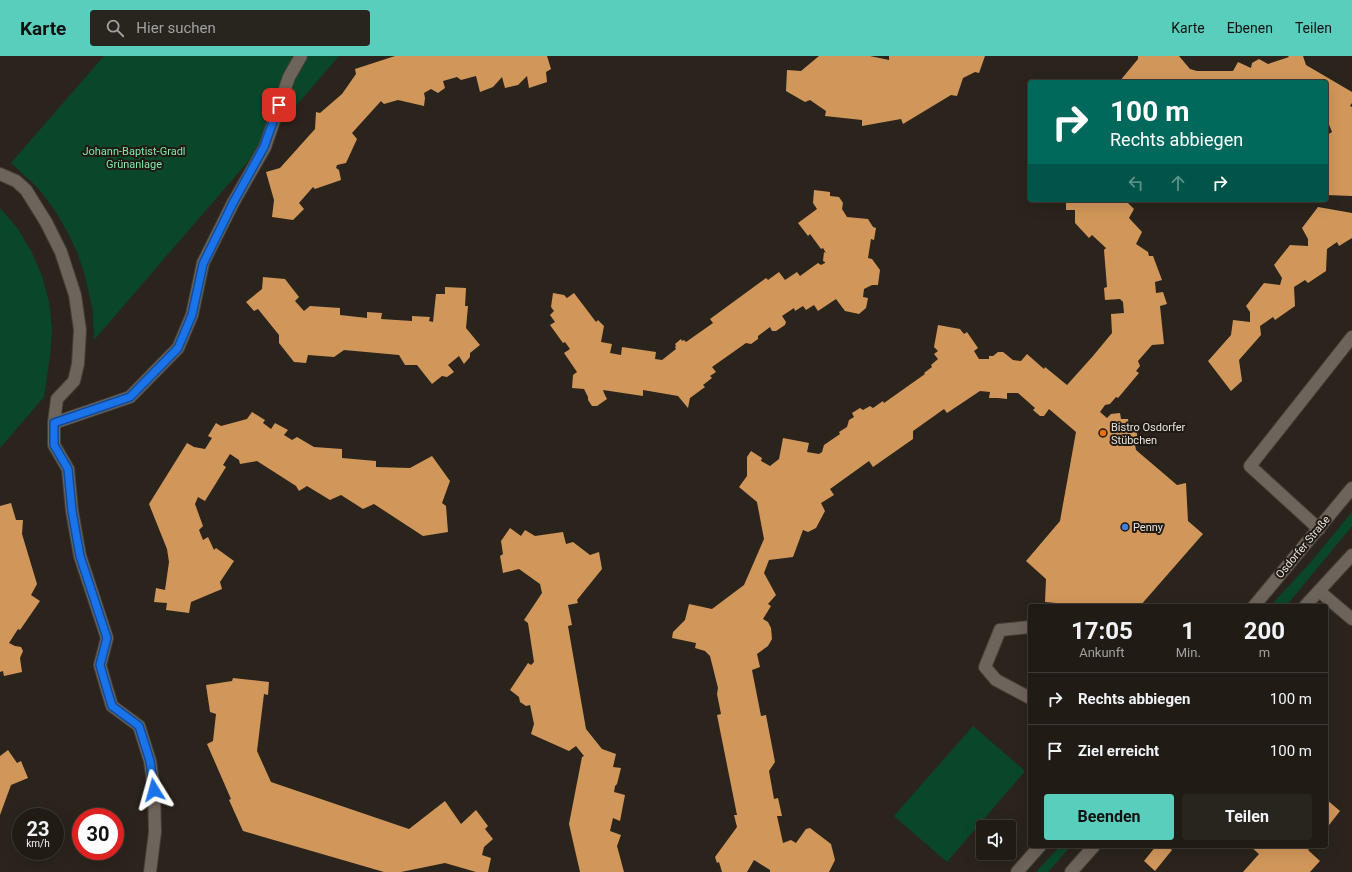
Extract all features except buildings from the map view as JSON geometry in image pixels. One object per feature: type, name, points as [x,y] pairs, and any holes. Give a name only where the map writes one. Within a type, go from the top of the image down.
[{"type":"street","points":[[54,423],[130,397],[178,348],[192,315],[203,264],[233,203],[264,147],[289,77],[301,56]]},
{"type":"street","points":[[0,174],[16,180],[26,190],[46,222],[61,252],[75,295],[80,330],[78,364],[74,381],[57,399],[54,423],[54,445],[68,469],[72,511],[80,556],[107,638],[100,665],[112,706],[139,726],[150,761],[154,790],[155,832],[150,872]]},
{"type":"street","points":[[1319,529],[1250,466],[1352,337]]},
{"type":"street","name":"Osdorfer Straße","points":[[1256,604],[1352,488]]},
{"type":"street","points":[[1307,604],[1352,555]]},
{"type":"street","points":[[1319,591],[1352,619]]},
{"type":"street","points":[[1028,627],[1000,630],[985,667],[996,680],[1028,697]]},
{"type":"street","points":[[1017,872],[1038,848]]},
{"type":"street","points":[[1070,872],[1092,848]]},
{"type":"green space","name":"Johann-Baptist-Gradl Grünanlage","points":[[104,56],[339,56],[94,340],[93,311],[78,254],[54,209],[38,188],[11,163]]},
{"type":"green space","points":[[0,208],[18,229],[32,253],[42,276],[49,302],[52,328],[50,356],[44,397],[0,448]]},
{"type":"green space","points":[[1352,512],[1352,526],[1288,604],[1276,604],[1274,602],[1310,563]]},
{"type":"green space","points":[[973,726],[1025,771],[983,820],[976,820],[976,828],[947,862],[894,816]]},
{"type":"green space","points":[[1058,848],[1069,848],[1048,872],[1036,872]]},
{"type":"place","name":"Bistro Osdorfer Stübchen","points":[[1103,433]]},
{"type":"place","name":"Penny","points":[[1125,527]]},
{"type":"route","points":[[154,790],[150,761],[139,726],[112,706],[100,665],[107,638],[80,556],[72,511],[68,469],[54,445],[54,423],[130,397],[178,348],[192,315],[203,264],[233,203],[264,147],[279,105]]}]
